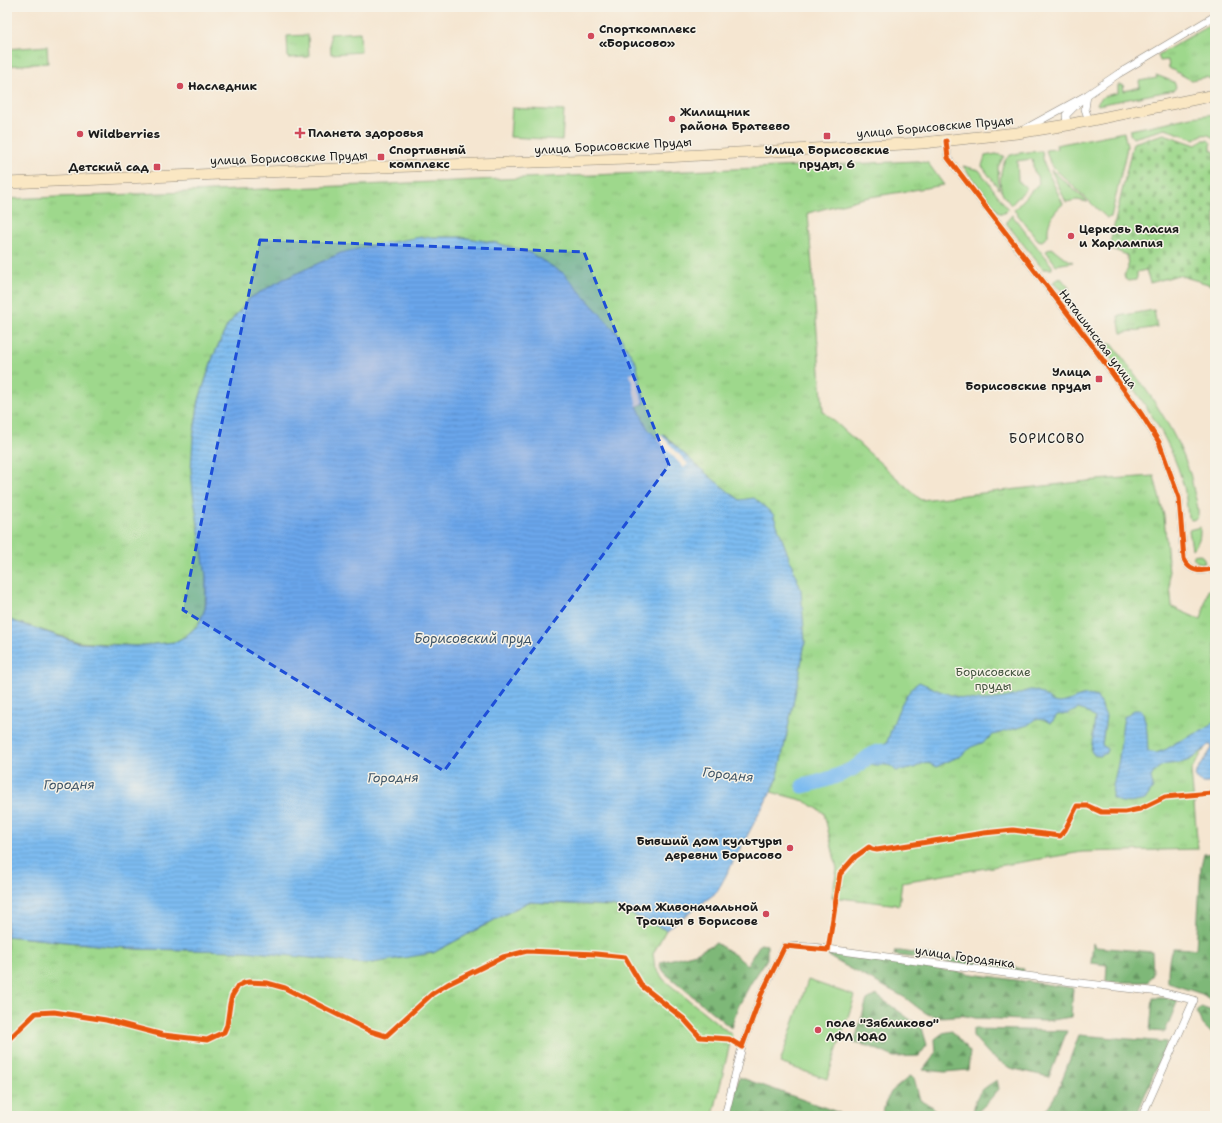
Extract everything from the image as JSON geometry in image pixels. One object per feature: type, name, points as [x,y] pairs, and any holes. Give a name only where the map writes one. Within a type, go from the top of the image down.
[{"type":"main road","name":"улица Борисовские Пруды","points":[[7,183],[382,167],[628,159],[827,149],[946,141],[1017,133],[1067,125],[1215,95]]},
{"type":"street","points":[[1017,133],[1055,111],[1087,95],[1118,74],[1215,16]]},
{"type":"street","points":[[1087,95],[1085,109],[1089,121]]},
{"type":"street","points":[[1067,125],[1066,115],[1087,95]]},
{"type":"street","name":"Наташинская улица","points":[[946,141],[948,158],[1092,345],[1142,415],[1159,442],[1179,498],[1184,558],[1186,562],[1192,569],[1202,571],[1215,568]]},
{"type":"street","name":"улица Городянка","points":[[725,1116],[742,1047],[761,995],[785,946],[813,947],[1072,982],[1160,992],[1194,1000],[1142,1116]]},
{"type":"highlighted area","points":[[260,240],[584,252],[669,465],[444,771],[183,610]]},
{"type":"green space","points":[[1215,22],[1215,81],[1206,77],[1191,80],[1169,68],[1168,60],[1160,61],[1158,55]]},
{"type":"green space","points":[[360,32],[361,52],[331,54],[330,34]]},
{"type":"green space","points":[[308,35],[309,57],[288,58],[287,36]]},
{"type":"green space","points":[[47,46],[48,63],[7,66],[7,49]]},
{"type":"green space","points":[[1156,75],[1174,82],[1176,87],[1174,90],[1098,105],[1097,103],[1104,96],[1118,93],[1118,85],[1123,85],[1124,91],[1140,87],[1139,81],[1157,78]]},
{"type":"green space","points":[[512,108],[564,111],[562,140],[510,137]]},
{"type":"green space","points":[[1215,114],[1215,140],[1207,135],[1200,136],[1195,139],[1165,129],[1133,138],[1130,134],[1130,130],[1192,117]]},
{"type":"green space","points":[[1124,132],[1127,146],[1126,152],[1111,217],[1107,218],[1056,170],[1050,163],[1046,150],[1057,149],[1056,145]]},
{"type":"green space","points":[[1164,134],[1196,145],[1202,140],[1208,140],[1211,143],[1211,150],[1215,152],[1215,286],[1178,275],[1150,283],[1146,270],[1137,272],[1136,280],[1128,281],[1125,279],[1124,275],[1128,269],[1127,255],[1109,248],[1133,143]]},
{"type":"green space","points":[[1042,151],[1044,164],[1063,204],[1051,218],[1048,226],[1048,236],[1042,241],[1038,240],[1014,210],[1039,183],[1038,176],[1034,171],[1032,159],[1017,161],[1018,181],[1026,187],[1026,189],[1011,205],[1001,191],[1000,179],[1002,167],[1007,157],[1018,153]]},
{"type":"green space","points":[[996,154],[1004,156],[998,167],[999,189],[982,166],[985,156]]},
{"type":"green space","name":"Борисовские пруды","points":[[917,161],[928,163],[944,185],[864,198],[808,213],[823,411],[921,500],[1097,480],[1154,476],[1164,516],[1172,607],[1201,620],[1208,590],[1215,588],[1215,731],[1191,771],[1198,849],[1082,852],[902,882],[899,905],[832,897],[837,869],[824,813],[805,801],[771,792],[777,780],[805,642],[802,617],[740,500],[715,483],[664,434],[657,439],[647,429],[637,406],[645,403],[619,335],[563,273],[530,253],[497,243],[461,237],[341,253],[282,280],[250,298],[227,326],[213,357],[199,400],[193,438],[206,576],[205,609],[198,625],[186,636],[175,642],[136,646],[79,642],[7,618],[7,199]]},
{"type":"green space","points":[[963,166],[979,170],[1008,209],[1004,213],[999,213]]},
{"type":"green space","points":[[1051,170],[1088,202],[1077,200],[1066,202]]},
{"type":"green space","points":[[1012,215],[1052,266],[1052,269],[1043,269],[1007,224],[1007,221]]},
{"type":"green space","points":[[1052,248],[1073,262],[1056,265],[1046,251]]},
{"type":"green space","points":[[1061,278],[1069,288],[1069,290],[1065,293],[1054,284],[1054,281]]},
{"type":"green space","points":[[1154,310],[1157,327],[1121,333],[1118,316]]},
{"type":"green space","points":[[1112,344],[1134,372],[1172,432],[1190,472],[1197,506],[1197,519],[1191,520],[1188,517],[1184,487],[1178,468],[1161,431],[1140,397],[1104,349],[1104,346]]},
{"type":"green space","points":[[1200,527],[1199,539],[1197,544],[1192,549],[1189,530]]},
{"type":"green space","points":[[1199,554],[1203,557],[1205,563],[1194,559],[1193,555]]},
{"type":"green space","points":[[1213,853],[1215,855],[1215,1003],[1202,994],[1168,983],[1169,960],[1173,948],[1196,949],[1201,867],[1204,854]]},
{"type":"green space","points":[[528,902],[613,906],[666,930],[653,954],[655,967],[664,980],[732,1035],[713,1116],[7,1116],[7,936],[137,949],[433,953]]},
{"type":"green space","points":[[716,943],[735,955],[747,965],[760,944],[767,945],[767,959],[751,983],[738,1007],[731,1028],[665,973],[660,966],[661,962],[696,953]]},
{"type":"green space","points":[[1093,943],[1096,947],[1152,952],[1153,974],[1148,982],[1106,982],[1107,965],[1091,963]]},
{"type":"green space","points":[[895,951],[1024,969],[1023,972],[894,955]]},
{"type":"green space","points":[[828,954],[1073,988],[1071,1017],[1045,1021],[975,1018],[969,1016],[941,1017],[930,1015],[902,996],[831,958]]},
{"type":"green space","name":"поле \"Зябликово\" ЛФЛ ЮАО","points":[[808,980],[855,996],[827,1079],[780,1063]]},
{"type":"green space","points":[[876,995],[922,1028],[927,1045],[919,1056],[894,1057],[869,1046],[854,1043],[867,1000]]},
{"type":"green space","points":[[1153,998],[1178,1000],[1165,1032],[1150,1031]]},
{"type":"green space","points":[[1201,1007],[1215,1012],[1215,1081],[1214,1036],[1203,1025],[1196,1012]]},
{"type":"green space","points":[[973,1029],[1067,1031],[1049,1077],[1010,1068],[990,1055],[973,1036]]},
{"type":"green space","points":[[952,1031],[970,1052],[968,1070],[945,1072],[923,1070],[936,1053],[935,1039],[943,1033]]},
{"type":"green space","points":[[1079,1035],[1167,1042],[1136,1116],[1042,1116],[1057,1093]]},
{"type":"green space","points":[[910,1076],[914,1078],[920,1100],[933,1107],[936,1113],[927,1116],[882,1116],[885,1104],[891,1092]]},
{"type":"green space","points":[[739,1077],[840,1113],[837,1116],[730,1116]]},
{"type":"green space","points":[[997,1080],[999,1089],[973,1116],[975,1103],[979,1094],[982,1090]]},
{"type":"water","name":"Борисовский пруд","points":[[421,237],[461,237],[497,243],[530,253],[563,273],[619,335],[636,363],[645,403],[637,406],[648,429],[657,438],[663,434],[700,468],[740,500],[754,498],[773,514],[801,590],[805,642],[777,780],[717,892],[666,930],[613,906],[528,902],[433,953],[366,964],[246,951],[137,949],[7,936],[7,618],[79,643],[136,646],[175,642],[186,636],[198,625],[206,603],[206,576],[193,493],[191,470],[193,438],[199,400],[213,357],[227,326],[250,298],[282,280],[341,253],[379,244]]},
{"type":"water","points":[[919,682],[951,695],[972,700],[1005,698],[1031,690],[1039,692],[1051,701],[1058,703],[1086,695],[1097,697],[1106,716],[1102,745],[1108,749],[1107,753],[1100,756],[1094,755],[1091,751],[1095,718],[1085,711],[1078,709],[1068,714],[1057,715],[1050,723],[1045,720],[1035,719],[1028,725],[993,735],[982,743],[971,747],[962,755],[936,767],[926,762],[914,768],[896,771],[891,766],[873,765],[863,756],[887,742],[895,718],[903,701],[907,694]]},
{"type":"water","points":[[1134,710],[1141,710],[1146,725],[1148,751],[1156,753],[1206,729],[1215,720],[1215,782],[1201,782],[1195,775],[1212,748],[1211,745],[1208,745],[1188,761],[1158,768],[1151,777],[1153,788],[1145,800],[1128,803],[1112,798],[1124,717]]},
{"type":"pier","points":[[635,373],[643,404],[637,406],[630,374]]},
{"type":"pier","points":[[661,435],[688,464],[684,468],[657,439]]},
{"type":"waterway","name":"Городня","points":[[803,786],[842,774],[854,768],[871,755],[884,751]]},
{"type":"cycle path","points":[[946,141],[948,158],[1092,345],[1142,415],[1159,442],[1179,498],[1184,559],[1187,564],[1193,569],[1202,571],[1215,568]]},
{"type":"cycle path","points":[[7,1041],[36,1013],[54,1012],[106,1020],[163,1035],[207,1040],[224,1032],[227,1025],[232,996],[238,986],[249,982],[267,983],[285,988],[370,1031],[386,1036],[432,994],[448,984],[503,957],[527,951],[596,954],[625,957],[642,986],[684,1019],[700,1037],[729,1039],[742,1047],[761,995],[785,946],[828,950],[840,874],[855,857],[869,847],[877,850],[984,833],[1013,830],[1060,836],[1065,830],[1077,806],[1088,806],[1101,812],[1125,812],[1140,809],[1165,797],[1212,793],[1215,790]]},
{"type":"place","name":"Спорткомплекс «Борисово»","points":[[591,36]]},
{"type":"place","name":"Наследник","points":[[180,86]]},
{"type":"place","name":"Жилищник района Братеево","points":[[672,119]]},
{"type":"place","name":"Планета здоровья","points":[[300,133]]},
{"type":"place","name":"Wildberries","points":[[80,134]]},
{"type":"place","name":"Улица Борисовские пруды, 6","points":[[827,136]]},
{"type":"place","name":"Спортивный комплекс","points":[[381,157]]},
{"type":"place","name":"Детский сад","points":[[157,167]]},
{"type":"place","name":"Церковь Власия и Харлампия","points":[[1071,236]]},
{"type":"place","name":"Улица Борисовские пруды","points":[[1099,379]]},
{"type":"place","name":"Бывший дом культуры деревни Борисово","points":[[790,848]]},
{"type":"place","name":"Храм Живоначальной Троицы в Борисове","points":[[766,914]]},
{"type":"place","name":"поле \"Зябликово\" ЛФЛ ЮАО","points":[[818,1030]]},
{"type":"district","name":"БОРИСОВО","points":[[1047,438]]}]
